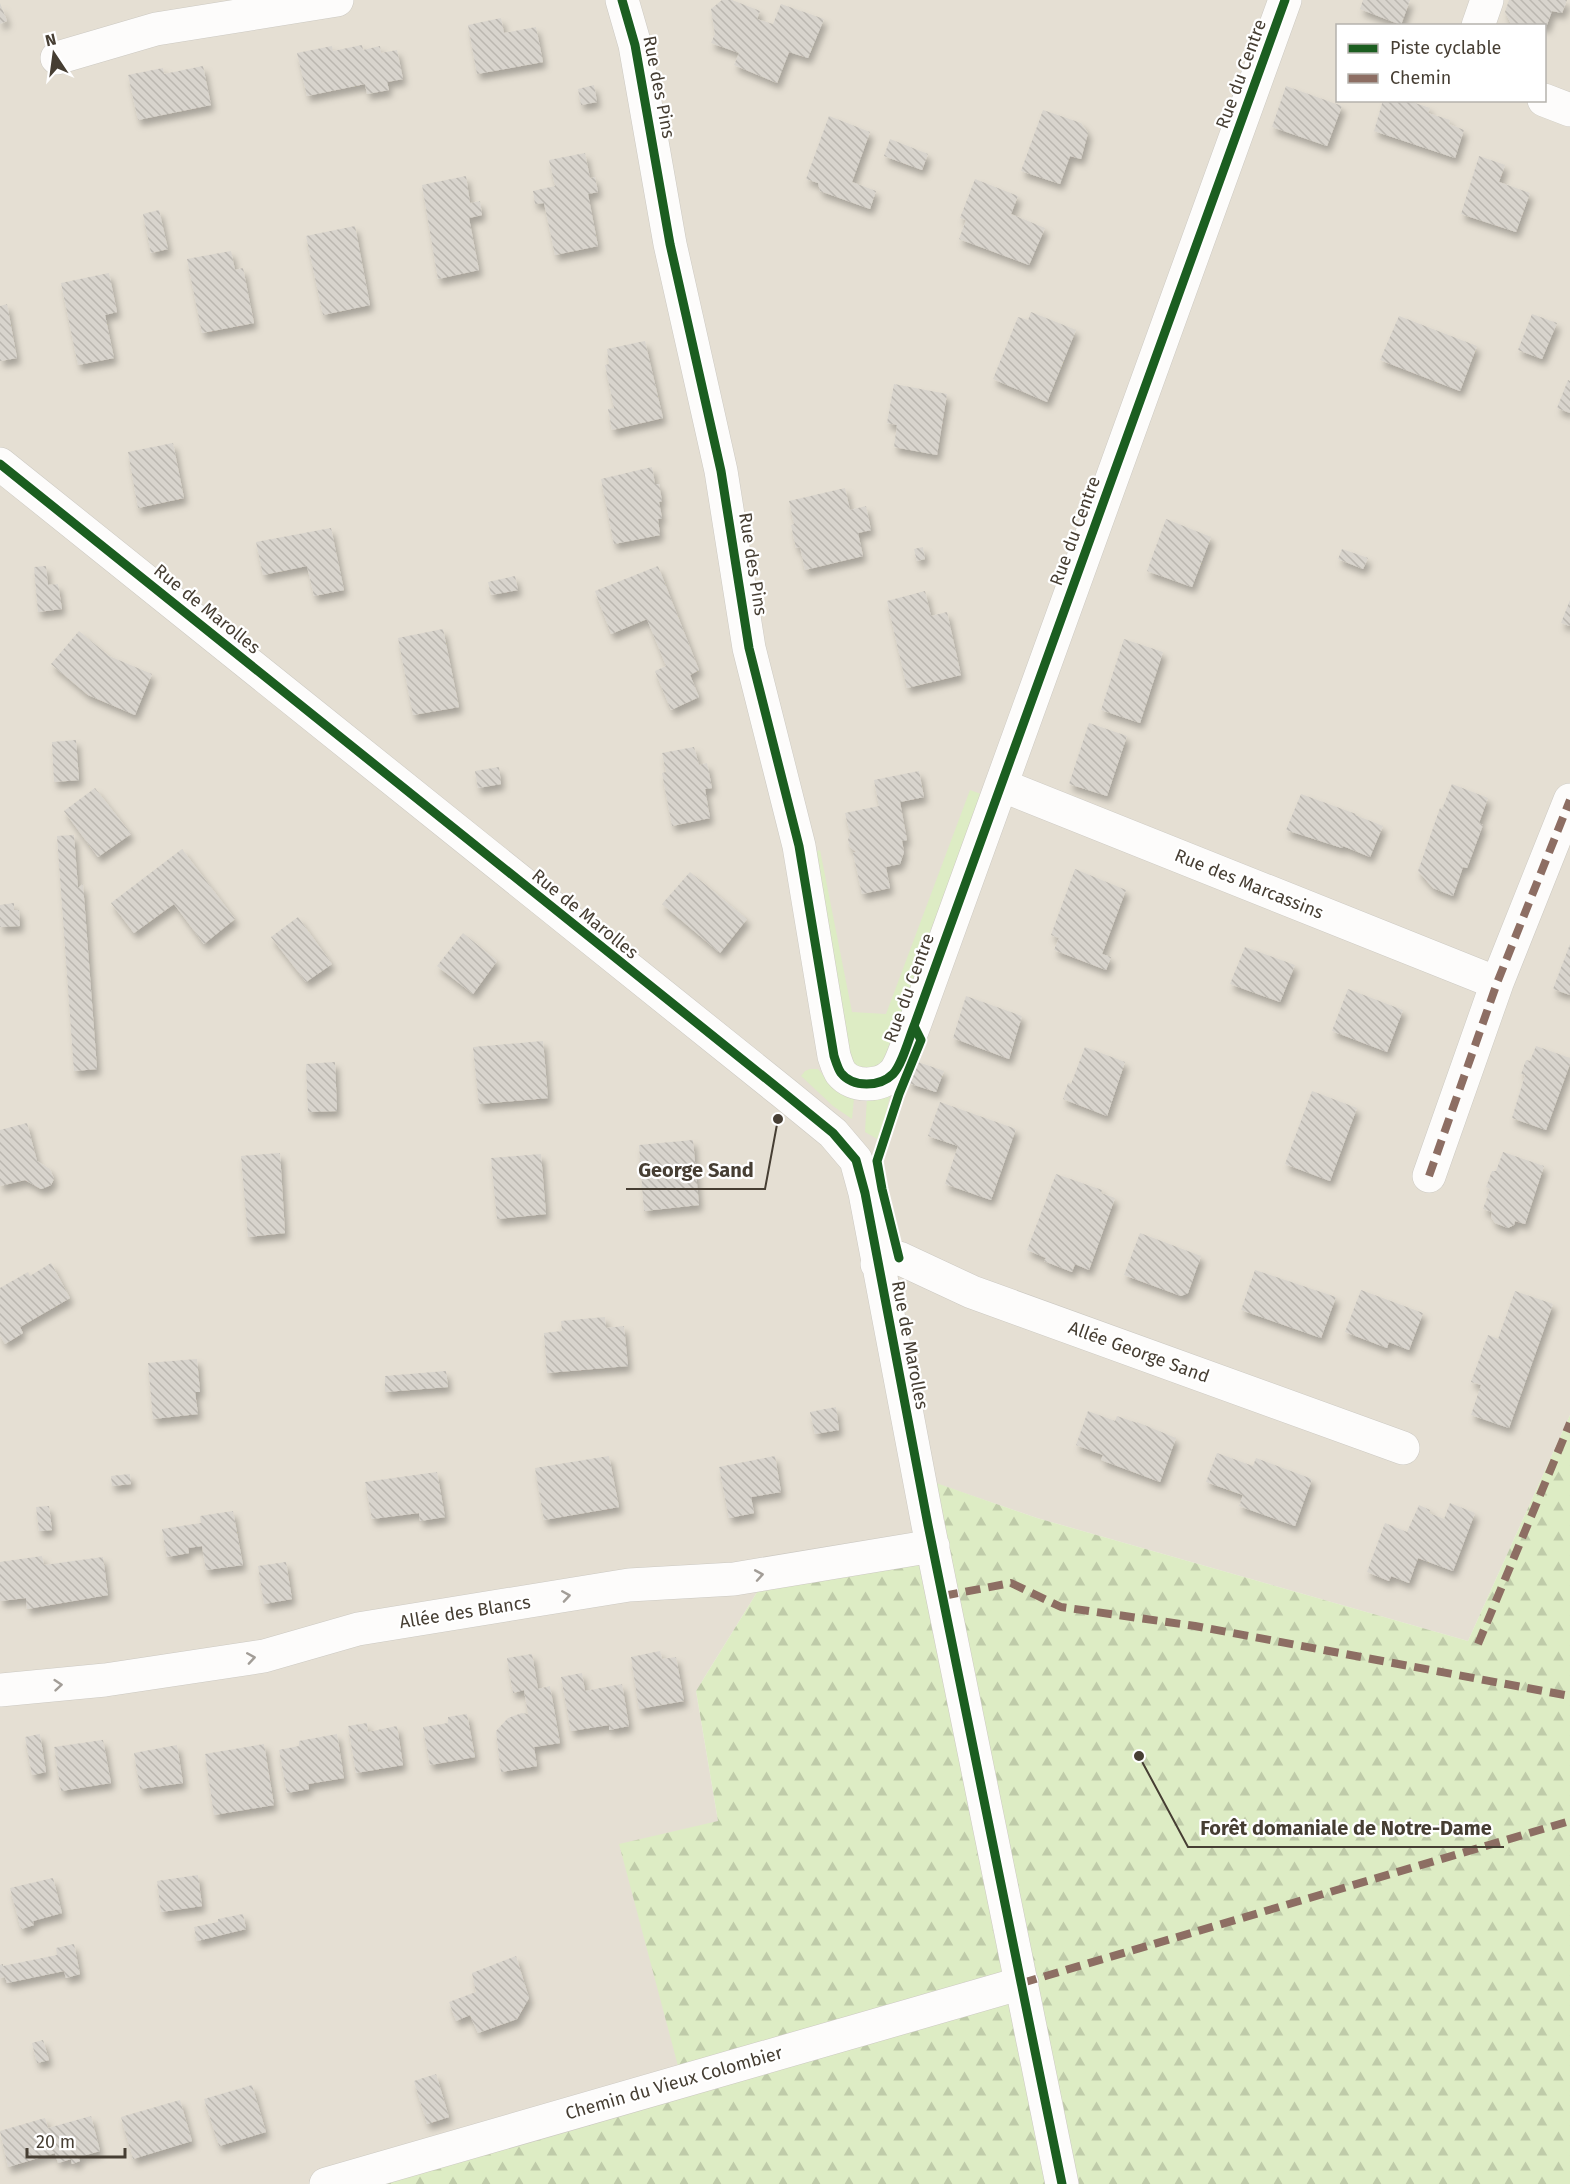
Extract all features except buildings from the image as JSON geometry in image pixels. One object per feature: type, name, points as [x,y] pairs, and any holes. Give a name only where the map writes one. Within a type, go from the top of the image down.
[{"type":"street","points":[[57,58],[156,29],[337,0]]},
{"type":"street","name":"Rue des Pins","points":[[622,0],[635,45],[670,244],[721,471],[749,648],[799,846],[834,1056],[840,1072],[847,1079],[861,1085],[884,1081],[894,1073]]},
{"type":"street","name":"Rue du Centre","points":[[894,1073],[914,1026],[1285,0]]},
{"type":"street","points":[[1479,24],[1487,0]]},
{"type":"street","points":[[1546,100],[1570,110]]},
{"type":"street","name":"Rue de Marolles","points":[[0,464],[833,1133],[856,1160],[865,1193],[877,1264],[1062,2184]]},
{"type":"street","name":"Rue des Marcassins","points":[[1000,785],[1497,983]]},
{"type":"street","points":[[1430,1176],[1497,983],[1570,800]]},
{"type":"street","name":"Allée George Sand","points":[[877,1264],[899,1258],[972,1292],[1403,1448]]},
{"type":"street","name":"Allée des Blancs","points":[[0,1690],[105,1680],[264,1656],[358,1629],[617,1587],[734,1579],[931,1535]]},
{"type":"street","name":"Chemin du Vieux Colombier","points":[[326,2184],[1022,1983]]},
{"type":"shaded area","points":[[0,0],[1570,0],[1570,1415],[1468,1641],[1037,1518],[920,1478],[933,1546],[769,1573],[696,1691],[718,1821],[682,2081],[326,2184],[0,2184]]},
{"type":"green space","points":[[970,790],[981,794],[890,1064],[860,1070],[848,1062],[810,854],[820,850],[852,1012],[886,1014]]},
{"type":"green space","points":[[810,1069],[818,1069],[836,1090],[854,1098],[852,1119],[833,1106],[801,1076]]},
{"type":"green space","points":[[891,1092],[879,1140],[865,1132],[867,1097]]},
{"type":"green space","points":[[1570,1415],[1570,2184],[326,2184],[682,2081],[619,1844],[718,1821],[696,1691],[769,1573],[933,1546],[919,1477],[1037,1518],[1468,1641]]},
{"type":"marked path","points":[[1429,1176],[1497,983],[1570,800]]},
{"type":"marked path","points":[[1478,1644],[1570,1423]]},
{"type":"marked path","points":[[943,1596],[1011,1583],[1061,1607],[1195,1626],[1570,1696]]},
{"type":"marked path","points":[[1022,1983],[1570,1821]]},
{"type":"cycle path","points":[[622,0],[635,45],[670,244],[721,471],[749,648],[799,846],[834,1056],[840,1071],[846,1078],[867,1084],[881,1081],[893,1074],[905,1051],[1285,0]]},
{"type":"cycle path","points":[[0,464],[784,1093],[833,1133],[856,1160],[865,1193],[928,1525],[1062,2184]]},
{"type":"cycle path","points":[[899,1258],[877,1161],[899,1094],[921,1040],[914,1026]]},
{"type":"place","name":"George Sand","points":[[778,1119]]},
{"type":"place","name":"Forêt domaniale de Notre-Dame","points":[[1139,1756]]}]
